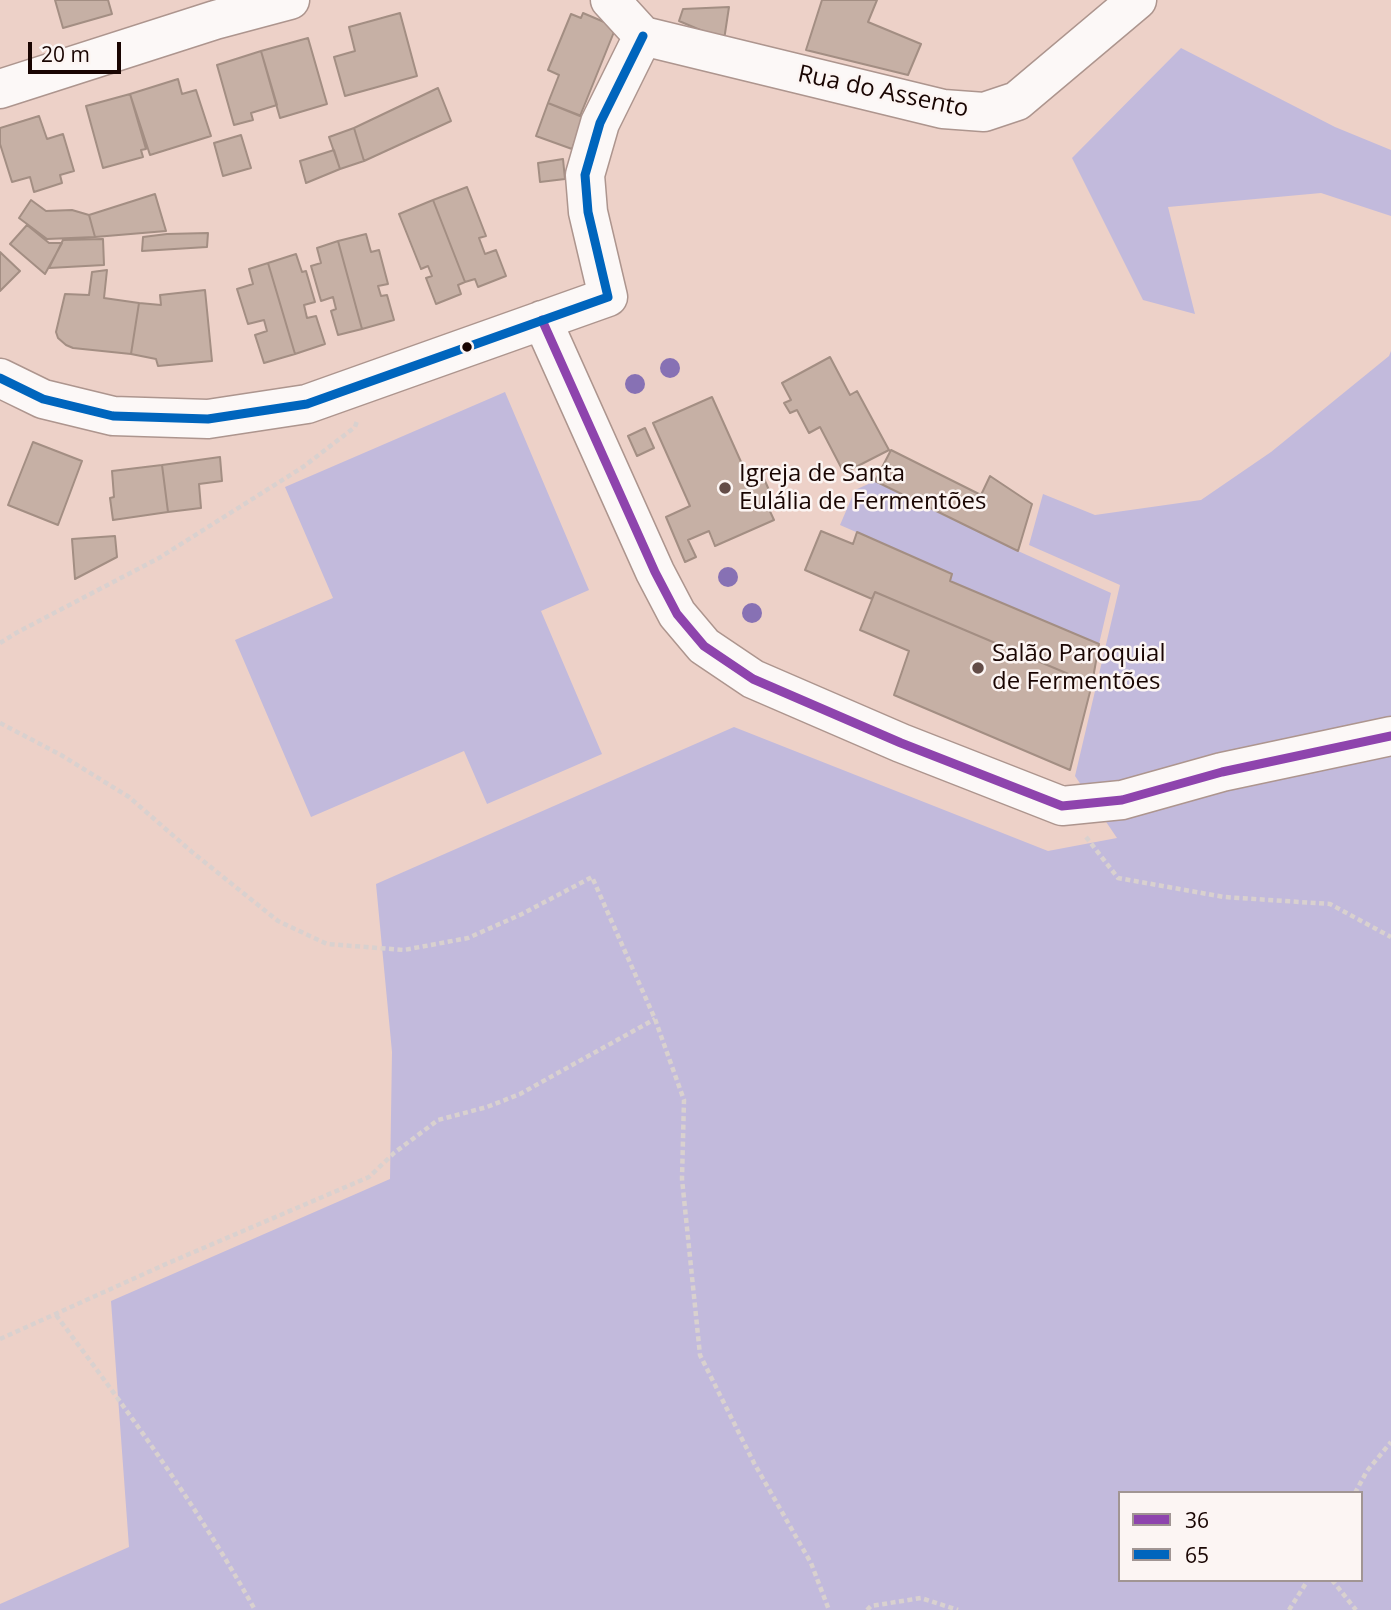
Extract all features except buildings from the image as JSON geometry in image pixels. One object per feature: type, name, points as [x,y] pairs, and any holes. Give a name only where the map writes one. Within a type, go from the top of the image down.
[{"type":"street","points":[[0,89],[215,20],[290,0]]},
{"type":"street","points":[[0,378],[43,399],[113,416],[208,419],[307,404],[608,297],[588,212],[585,175],[600,123],[643,36],[610,0]]},
{"type":"street","name":"Rua do Assento","points":[[643,36],[943,109],[984,113],[1017,101],[1137,0]]},
{"type":"street","points":[[542,320],[654,572],[677,614],[704,646],[754,679],[901,743],[1062,806],[1122,800],[1222,772],[1391,736]]},
{"type":"path","points":[[0,643],[159,558],[303,467],[355,427],[371,381]]},
{"type":"path","points":[[0,723],[61,755],[129,797],[278,921],[327,944],[404,950],[468,938],[522,914],[592,877],[655,1019],[684,1100],[682,1179],[700,1355],[754,1464],[811,1563],[829,1610]]},
{"type":"path","points":[[1062,806],[1118,878],[1224,897],[1330,904],[1391,937]]},
{"type":"path","points":[[0,1339],[369,1177],[394,1153],[438,1120],[488,1107],[520,1094],[655,1019]]},
{"type":"path","points":[[56,1315],[148,1439],[192,1504],[255,1610]]},
{"type":"path","points":[[1356,1491],[1367,1471],[1391,1443]]},
{"type":"path","points":[[1289,1610],[1307,1582]]},
{"type":"path","points":[[1334,1582],[1356,1610]]},
{"type":"path","points":[[867,1610],[871,1606],[921,1598],[958,1610]]},
{"type":"shaded area","points":[[1181,48],[1335,127],[1391,150],[1391,216],[1321,193],[1168,207],[1195,314],[1143,300],[1072,158]]},
{"type":"shaded area","points":[[1391,351],[1391,1610],[0,1610],[0,1604],[129,1547],[111,1301],[390,1179],[392,1052],[376,884],[734,727],[1048,851],[1117,838],[1075,776],[1120,585],[1029,545],[1043,494],[1095,515],[1201,500],[1271,452],[1389,356]]},
{"type":"shaded area","points":[[505,392],[589,590],[541,611],[602,754],[487,804],[464,751],[311,817],[235,640],[333,598],[285,487]]},
{"type":"shaded area","points":[[875,481],[1111,593],[1099,644],[950,581],[952,574],[840,525],[855,490]]},
{"type":"transit line","name":"65","points":[[0,378],[43,399],[113,416],[208,419],[307,404],[608,297],[588,212],[585,175],[600,123],[643,36]]},
{"type":"transit line","name":"36","points":[[542,320],[655,572],[677,614],[704,646],[753,679],[901,743],[1062,806],[1122,800],[1222,772],[1391,736]]},
{"type":"place","name":"Igreja de Santa Eulália de Fermentões","points":[[725,488]]},
{"type":"place","name":"Salão Paroquial de Fermentões","points":[[978,668]]}]
